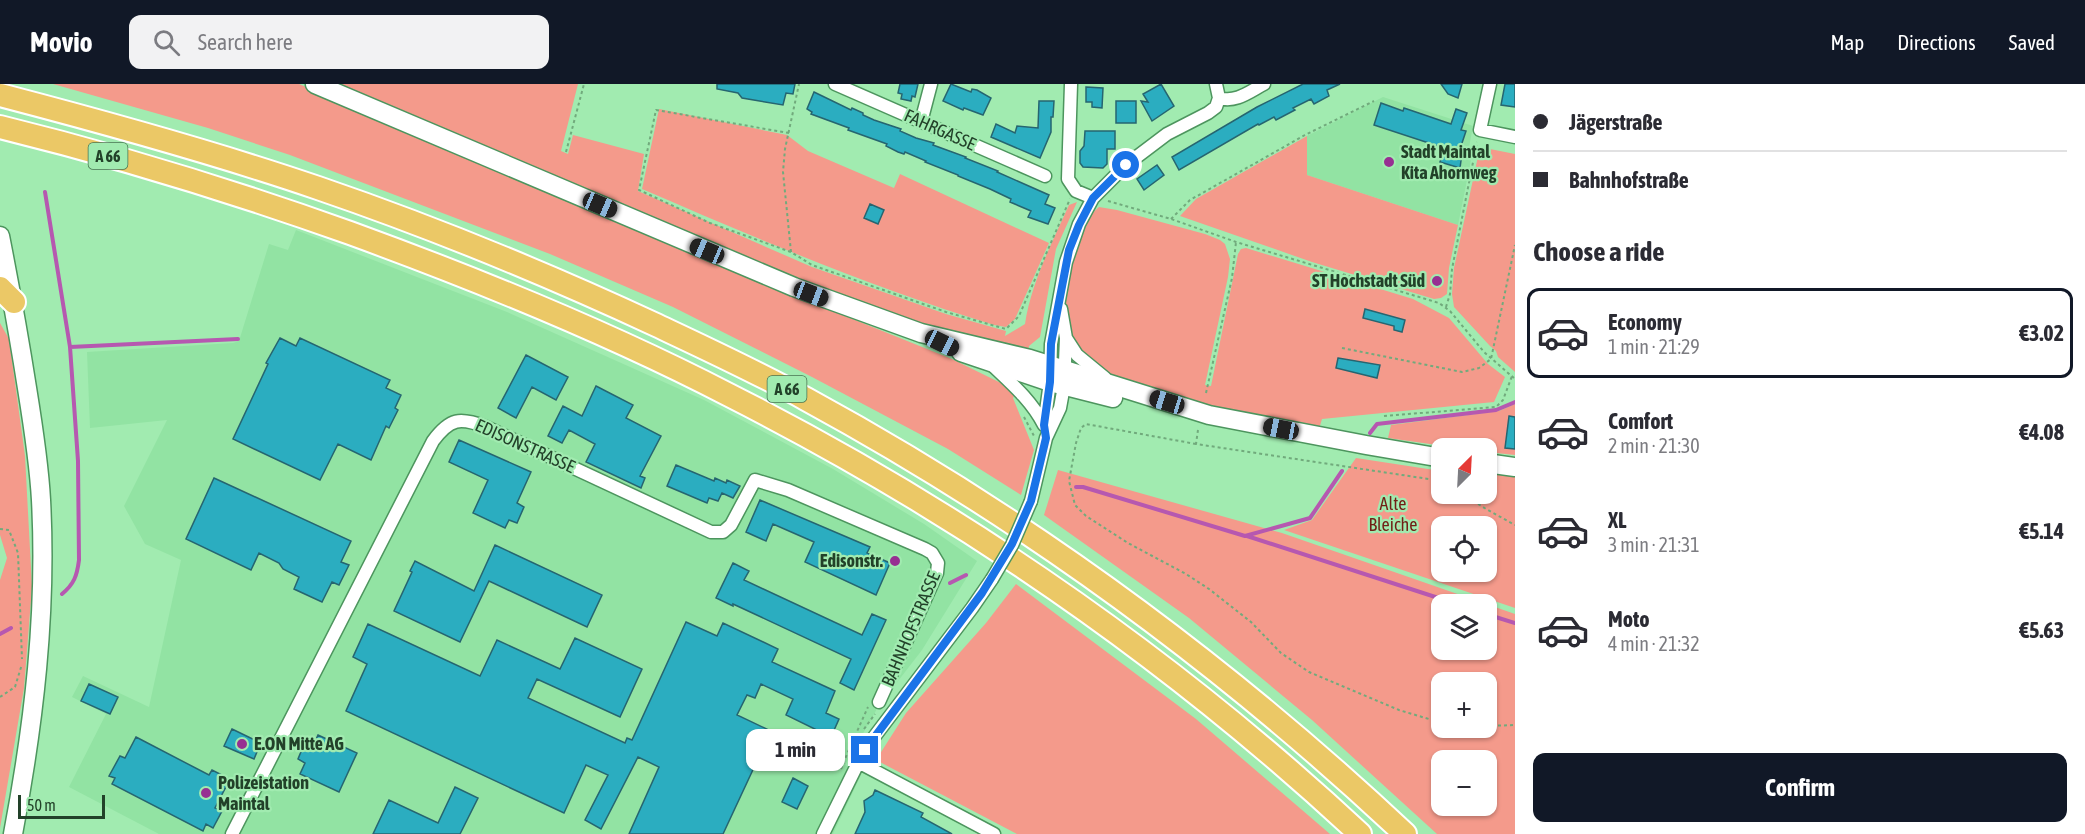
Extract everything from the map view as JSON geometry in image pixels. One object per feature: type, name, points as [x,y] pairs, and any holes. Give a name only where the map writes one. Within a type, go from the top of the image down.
[{"type":"highway","name":"A 66","points":[[0,95],[135,130],[319,188],[413,222],[614,306],[804,397],[909,458],[1084,572],[1199,658],[1261,708],[1405,834]]},
{"type":"highway","name":"A 66","points":[[0,127],[215,187],[415,257],[512,295],[616,340],[755,408],[894,485],[1068,598],[1208,703],[1359,834]]},
{"type":"main road","points":[[315,84],[794,287],[921,333],[964,354],[990,363],[1118,388],[1209,415]]},
{"type":"main road","points":[[0,236],[4,298],[38,463],[42,551],[42,620],[38,670],[29,745],[13,834]]},
{"type":"main road","points":[[921,333],[1030,359],[1057,376],[1156,408],[1209,415],[1431,456]]},
{"type":"main road","points":[[1497,465],[1515,467]]},
{"type":"street","name":"FAHRGASSE","points":[[835,84],[1046,176]]},
{"type":"street","points":[[921,122],[931,84]]},
{"type":"street","points":[[1071,84],[1068,179],[1074,189],[1082,195],[1093,198]]},
{"type":"street","points":[[1216,84],[1219,98],[1229,101],[1264,84]]},
{"type":"street","points":[[1490,84],[1480,130],[1515,137]]},
{"type":"street","name":"BAHNHOFSTRASSE","points":[[1041,439],[1060,408],[1051,344],[1069,250],[1093,198],[1140,153],[1167,134],[1208,113],[1216,107],[1219,98]]},
{"type":"street","name":"BAHNHOFSTRASSE","points":[[823,834],[858,762],[885,721],[972,608],[1012,544],[1031,501],[1044,425],[1066,338],[1060,302]]},
{"type":"street","name":"BAHNHOFSTRASSE","points":[[1066,338],[1077,355],[1118,388]]},
{"type":"street","name":"BAHNHOFSTRASSE","points":[[990,363],[1021,392],[1044,425]]},
{"type":"street","name":"EDISONSTRASSE","points":[[232,834],[433,441],[451,422],[463,420],[486,427],[711,532],[720,533],[731,525],[755,480],[788,490],[873,526],[925,549],[934,557]]},
{"type":"street","name":"BAHNHOFSTRASSE","points":[[879,702],[936,573],[938,563],[934,557]]},
{"type":"street","points":[[858,762],[994,834]]},
{"type":"path","points":[[566,152],[584,84]]},
{"type":"path","points":[[791,252],[783,172],[799,84]]},
{"type":"path","points":[[1171,219],[1190,200],[1305,135],[1374,101]]},
{"type":"path","points":[[789,133],[656,110],[639,190],[710,223],[791,252],[813,265],[994,327],[1006,329],[1019,316],[1074,189]]},
{"type":"path","points":[[1446,307],[1480,130]]},
{"type":"path","points":[[1093,198],[1171,219],[1236,242],[1431,300],[1446,307],[1491,359],[1513,377],[1503,400],[1496,406],[1384,416]]},
{"type":"path","points":[[1206,393],[1232,278],[1236,242]]},
{"type":"path","points":[[1342,348],[1462,372],[1479,368],[1491,359],[1515,245]]},
{"type":"path","points":[[1020,409],[1041,439]]},
{"type":"path","points":[[1431,479],[1196,444],[1086,424],[1081,428],[1076,443],[1069,481],[1075,506],[1086,516],[1209,589],[1251,622],[1281,653],[1309,672],[1399,710],[1431,720]]},
{"type":"path","points":[[1196,444],[1198,430]]},
{"type":"path","points":[[1477,504],[1515,525]]},
{"type":"path","points":[[0,529],[9,530],[18,553],[22,664],[15,687],[0,698]]},
{"type":"path","points":[[850,747],[867,707],[879,702]]},
{"type":"path","points":[[1497,726],[1515,725]]},
{"type":"shaded area","name":"Stadt Maintal Kita Ahornweg","points":[[1383,97],[1473,126],[1468,153],[1472,155],[1458,225],[1307,175],[1307,136]]},
{"type":"shaded area","points":[[296,230],[507,312],[704,400],[833,469],[924,524],[977,561],[922,650],[878,707],[845,765],[862,773],[833,834],[159,834],[69,787],[106,714],[72,697],[83,676],[149,707],[181,560],[145,544],[124,506],[167,420],[90,428],[87,352],[239,341],[269,244],[288,250]]},
{"type":"green space","points":[[53,84],[299,84],[788,293],[952,359],[1005,385],[1015,394],[1013,398],[1034,450],[1021,495],[948,449],[812,377],[673,307],[550,254],[290,155],[208,128]]},
{"type":"green space","points":[[334,84],[578,84],[561,151],[568,154],[573,135],[644,154],[638,191],[812,267],[946,314],[1006,331],[1005,336],[1025,324],[1032,293],[1049,249],[1069,205],[1077,202],[1056,249],[1040,337],[1029,346],[1028,352],[1000,348],[837,298]]},
{"type":"green space","points":[[659,109],[787,135],[808,151],[894,188],[900,174],[1049,243],[1015,319],[1006,327],[949,311],[860,279],[642,189]]},
{"type":"green space","points":[[1307,136],[1307,175],[1458,225],[1449,268],[1447,294],[1434,299],[1312,262],[1180,216],[1196,199]]},
{"type":"green space","points":[[1480,147],[1515,154],[1515,372],[1498,357],[1496,351],[1454,307],[1452,294],[1454,268]]},
{"type":"green space","points":[[1099,207],[1205,234],[1225,244],[1230,259],[1228,277],[1205,385],[1211,386],[1238,254],[1241,249],[1246,248],[1413,299],[1449,318],[1488,364],[1505,377],[1494,402],[1322,419],[1319,429],[1166,394],[1138,386],[1110,374],[1086,357],[1078,347],[1068,328],[1064,308],[1074,252],[1087,221]]},
{"type":"green space","points":[[0,323],[9,339],[25,456],[32,587],[24,688],[0,828],[0,580],[7,558],[0,535]]},
{"type":"green space","name":"Alte Bleiche","points":[[1515,404],[1515,455],[1497,453],[1497,438],[1431,438],[1431,444],[1388,438],[1391,425],[1499,411]]},
{"type":"green space","name":"Alte Bleiche","points":[[1356,458],[1431,469],[1431,504],[1497,504],[1497,475],[1515,476],[1515,608],[1497,602],[1497,594],[1474,594],[1438,582],[1497,582],[1497,516],[1431,516],[1431,580],[1284,530],[1312,520]]},
{"type":"green space","points":[[1058,470],[1282,533],[1457,594],[1431,594],[1431,660],[1497,660],[1497,608],[1515,614],[1515,834],[1437,834],[1312,720],[1189,618],[1044,515]]},
{"type":"green space","points":[[1016,584],[1196,719],[1330,834],[1017,834],[876,760],[906,713],[986,623]]},
{"type":"building","points":[[717,84],[795,84],[793,94],[786,93],[783,105],[742,98],[738,93],[717,89]]},
{"type":"building","points":[[900,84],[918,84],[915,97],[912,96],[911,101],[901,99],[902,94],[898,93]]},
{"type":"building","points":[[951,84],[971,92],[972,89],[977,90],[991,98],[983,115],[964,108],[963,110],[943,101]]},
{"type":"building","points":[[1161,84],[1174,106],[1152,121],[1141,101],[1148,102],[1143,94]]},
{"type":"building","points":[[1303,84],[1340,84],[1327,90],[1329,96],[1314,104],[1311,99],[1276,120],[1274,117],[1258,124],[1179,170],[1172,157],[1257,107]]},
{"type":"building","points":[[1441,84],[1462,84],[1458,98],[1448,94]]},
{"type":"building","points":[[1505,84],[1515,84],[1515,107],[1501,105]]},
{"type":"building","points":[[1086,87],[1103,88],[1102,108],[1092,107],[1092,102],[1086,102]]},
{"type":"building","points":[[814,92],[1049,195],[1045,204],[1055,208],[1048,224],[1028,217],[1031,211],[1010,202],[1011,199],[990,189],[811,114],[812,112],[807,109]]},
{"type":"building","points":[[1039,101],[1054,101],[1051,132],[1040,158],[991,137],[996,124],[1015,133],[1017,126],[1038,128]]},
{"type":"building","points":[[1116,101],[1136,101],[1136,123],[1116,123]]},
{"type":"building","points":[[1381,103],[1403,111],[1404,108],[1451,124],[1456,109],[1467,113],[1461,130],[1466,131],[1459,152],[1462,153],[1460,168],[1440,162],[1444,148],[1374,125]]},
{"type":"building","points":[[1085,131],[1115,131],[1115,149],[1107,149],[1107,164],[1103,168],[1083,167],[1080,163],[1080,151],[1084,146]]},
{"type":"building","points":[[1157,165],[1164,175],[1144,190],[1137,179]]},
{"type":"building","points":[[870,204],[884,210],[878,224],[864,218]]},
{"type":"building","points":[[1365,309],[1405,320],[1402,332],[1394,330],[1394,326],[1363,318]]},
{"type":"building","points":[[280,338],[296,346],[300,338],[390,380],[386,388],[401,395],[395,408],[398,410],[389,428],[386,426],[371,460],[338,444],[320,480],[233,439],[268,364],[266,363]]},
{"type":"building","points":[[526,355],[568,377],[556,400],[532,387],[516,418],[498,408]]},
{"type":"building","points":[[1338,358],[1380,365],[1377,378],[1336,368]]},
{"type":"building","points":[[596,386],[633,405],[626,418],[661,436],[640,476],[645,478],[641,488],[586,462],[595,444],[569,430],[562,443],[548,436],[563,406],[582,416]]},
{"type":"building","points":[[1509,416],[1515,417],[1515,449],[1505,448]]},
{"type":"building","points":[[459,440],[531,472],[517,503],[524,507],[517,523],[509,520],[505,528],[473,513],[488,480],[449,462]]},
{"type":"building","points":[[676,465],[714,481],[715,478],[726,483],[727,480],[740,486],[733,498],[722,493],[718,501],[709,498],[707,503],[667,486]]},
{"type":"building","points":[[214,478],[351,541],[341,562],[349,565],[339,585],[332,582],[322,602],[294,589],[299,577],[259,553],[251,570],[186,539]]},
{"type":"building","points":[[760,500],[870,547],[867,553],[890,563],[876,595],[805,562],[814,542],[773,524],[766,541],[746,532]]},
{"type":"building","points":[[495,545],[602,595],[587,627],[489,581],[460,642],[394,611],[415,561],[474,591]]},
{"type":"building","points":[[733,563],[749,571],[744,580],[862,635],[872,614],[886,620],[854,690],[840,683],[851,659],[716,598]]},
{"type":"building","points":[[686,622],[717,636],[723,623],[778,649],[772,662],[835,691],[826,713],[839,719],[831,737],[786,715],[793,699],[761,684],[755,698],[747,695],[737,715],[771,731],[723,834],[629,834],[659,767],[638,757],[601,829],[585,820],[608,775],[586,765],[564,813],[346,711],[367,664],[353,657],[368,624],[480,676],[497,640],[560,669],[575,638],[642,669],[620,717],[537,679],[528,698],[625,743],[627,738],[632,740]]},
{"type":"building","points":[[89,684],[118,697],[110,714],[81,701]]},
{"type":"building","name":"E.ON Mitte AG","points":[[232,729],[259,742],[254,759],[224,746]]},
{"type":"building","points":[[318,735],[357,753],[339,792],[300,774],[305,763],[298,759],[305,742],[313,746]]},
{"type":"building","points":[[136,737],[209,775],[212,770],[230,779],[215,808],[222,811],[213,828],[206,824],[203,831],[112,784],[115,778],[109,776],[120,756],[125,758]]},
{"type":"building","points":[[793,778],[808,786],[797,809],[782,802]]},
{"type":"building","points":[[455,787],[478,798],[460,834],[373,834],[389,800],[438,823]]},
{"type":"building","points":[[875,790],[923,813],[921,817],[952,834],[855,834],[865,812],[864,801],[873,795]]},
{"type":"waterway","points":[[45,192],[70,347]]},
{"type":"waterway","points":[[62,594],[74,579],[79,560],[78,461],[70,347],[238,339]]},
{"type":"waterway","points":[[1370,433],[1377,424],[1496,410],[1515,402]]},
{"type":"waterway","points":[[1076,487],[1083,487],[1245,536],[1310,518],[1342,471]]},
{"type":"waterway","points":[[1247,536],[1431,596]]},
{"type":"waterway","points":[[950,583],[966,575]]},
{"type":"waterway","points":[[1497,617],[1515,623]]},
{"type":"waterway","points":[[0,634],[11,628]]},
{"type":"place","name":"Stadt Maintal Kita Ahornweg","points":[[1389,162]]},
{"type":"place","name":"ST Hochstadt Süd","points":[[1437,281]]},
{"type":"place","name":"Edisonstr.","points":[[895,561]]},
{"type":"place","name":"E.ON Mitte AG","points":[[242,744]]},
{"type":"place","name":"Polizeistation Maintal","points":[[206,793]]},
{"type":"route","points":[[865,750],[890,714],[959,626],[992,579],[1012,544],[1031,501],[1040,469],[1046,438],[1044,425],[1050,382],[1051,344],[1069,250],[1093,198],[1126,165]]}]
